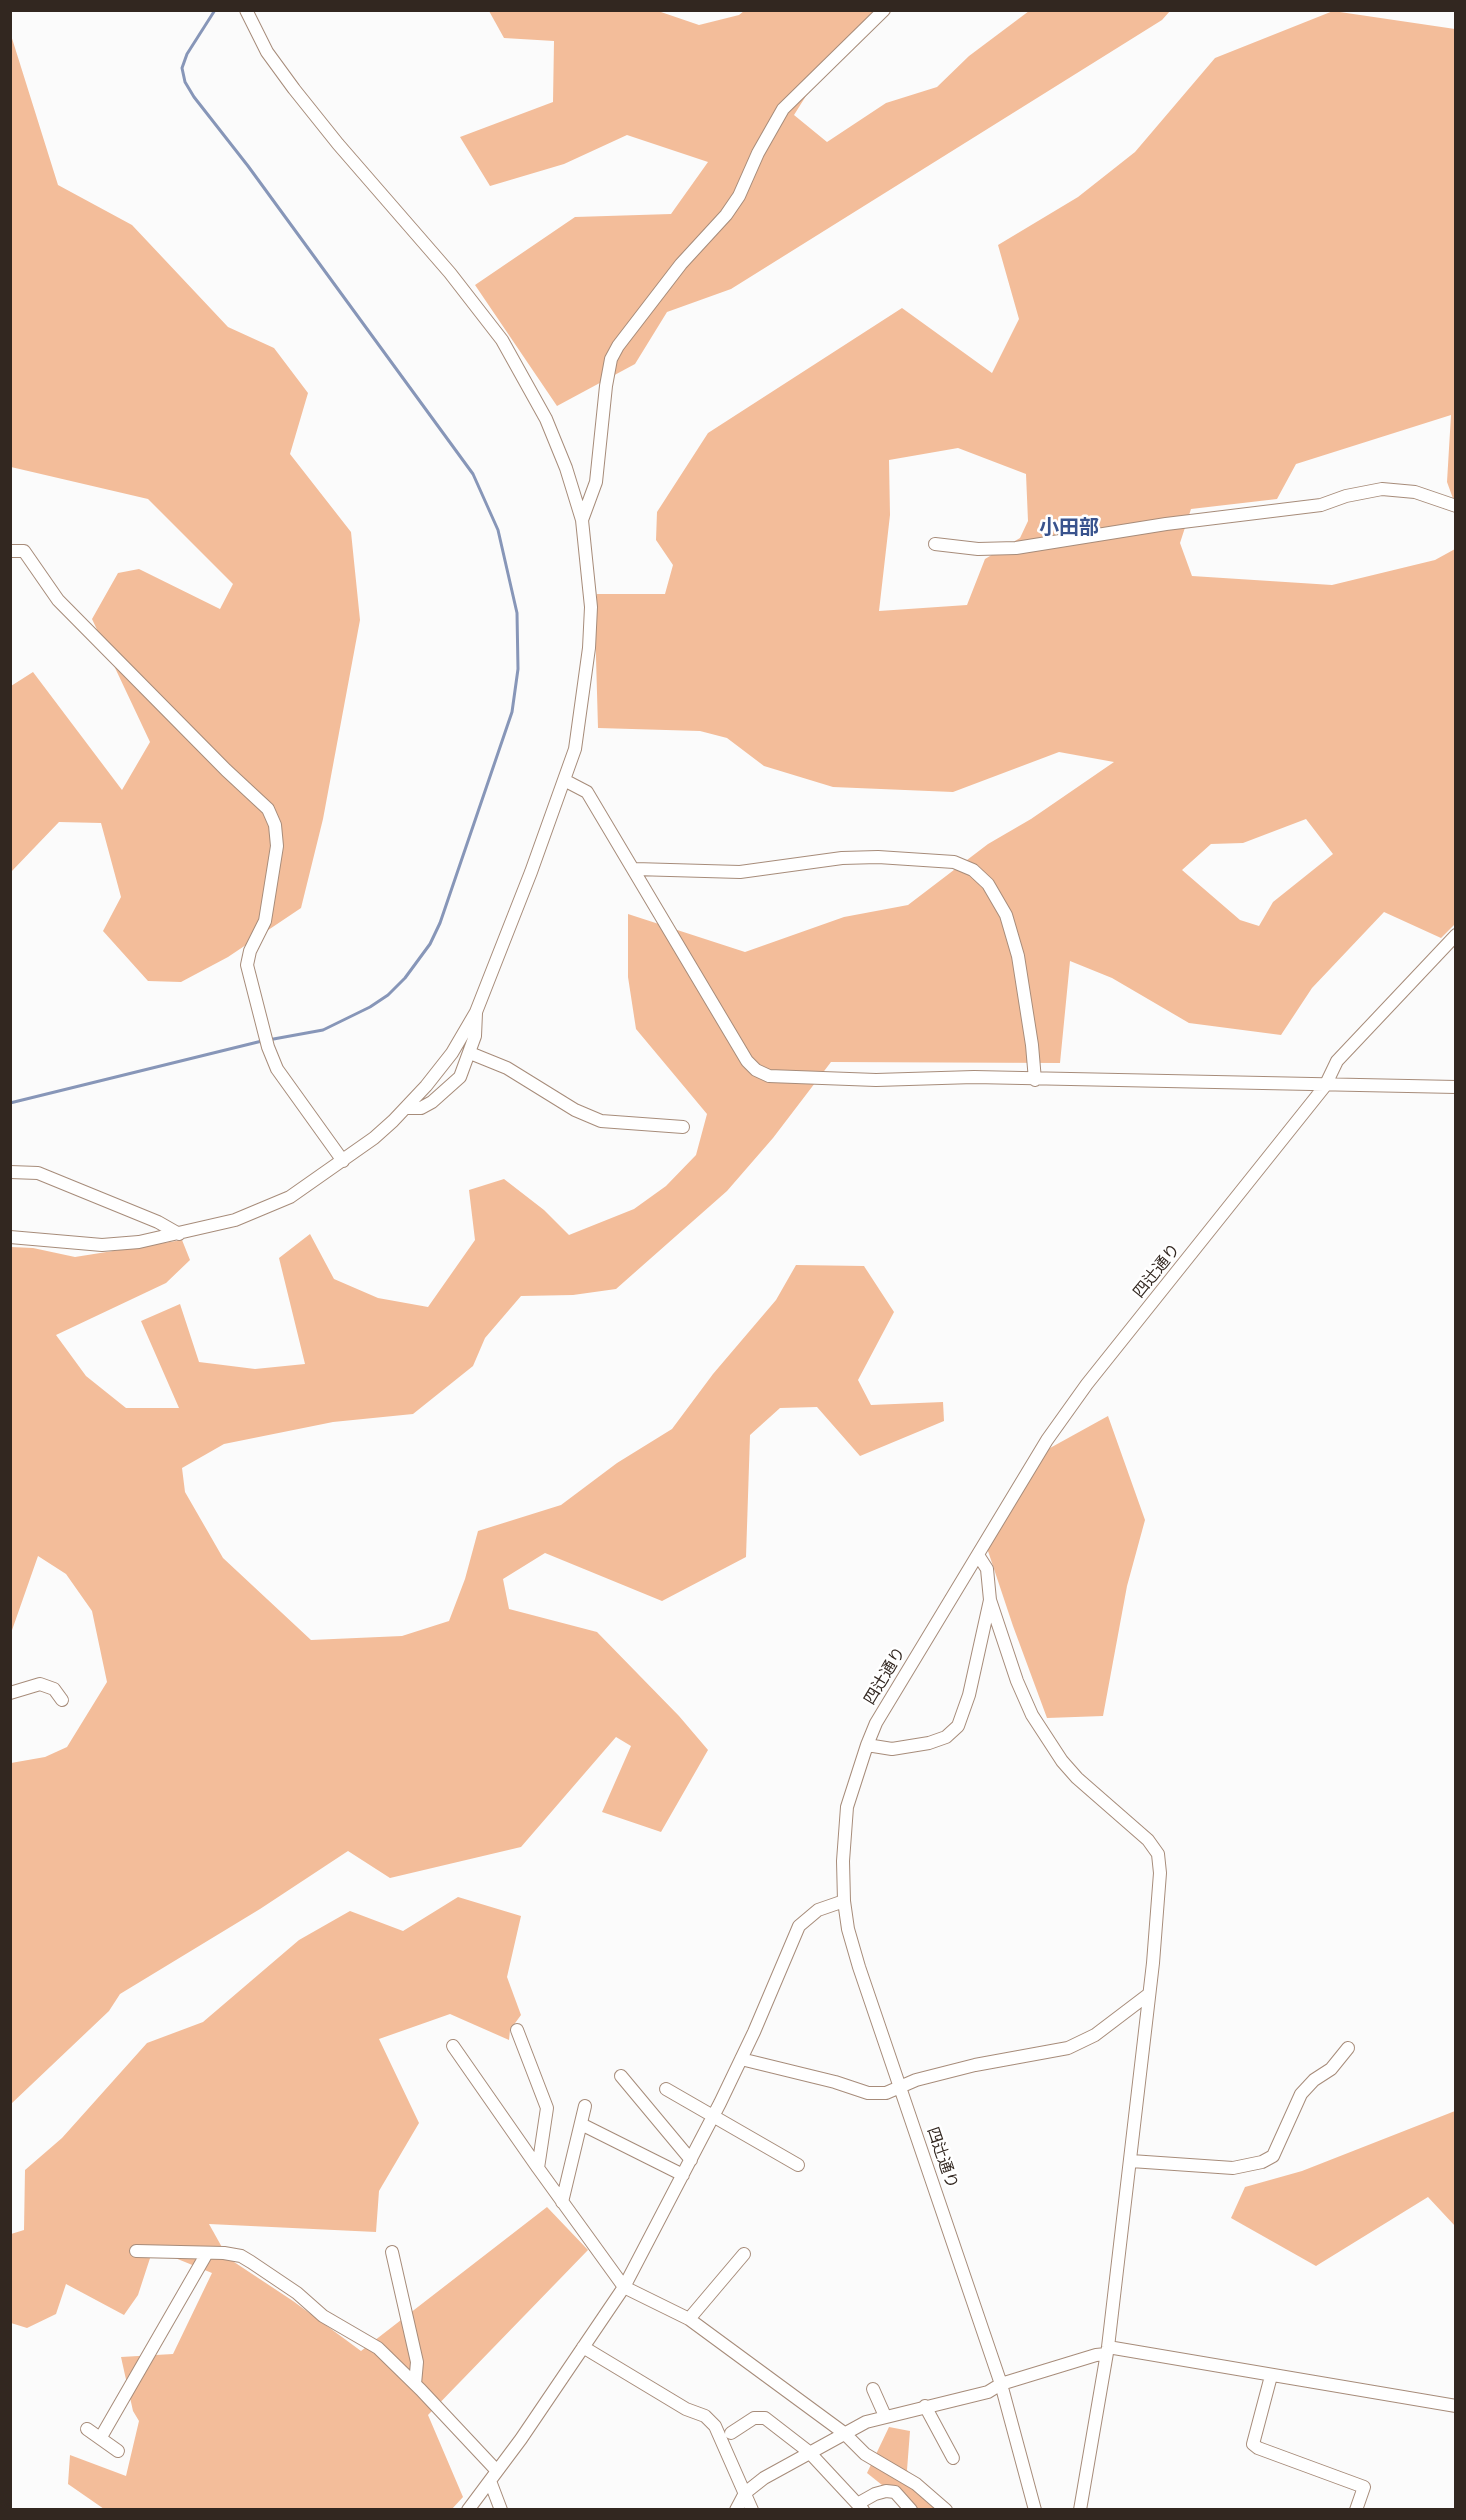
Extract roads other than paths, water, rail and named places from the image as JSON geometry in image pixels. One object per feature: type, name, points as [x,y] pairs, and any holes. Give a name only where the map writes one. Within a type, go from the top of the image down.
[{"type":"street","points":[[10,1237],[102,1245],[139,1242],[235,1220],[290,1197],[375,1138],[406,1108],[452,1053],[476,1012],[531,872],[575,749],[589,648],[591,607],[582,520],[566,468],[546,419],[502,340],[450,273],[338,144],[294,89],[267,52],[246,10]]},
{"type":"street","points":[[582,520],[596,482],[606,386],[612,359],[618,346],[681,264],[726,215],[739,196],[758,153],[783,109],[884,10]]},
{"type":"street","points":[[935,544],[978,549],[1016,548],[1176,523],[1321,505],[1346,496],[1382,489],[1415,492],[1455,507]]},
{"type":"street","points":[[10,551],[24,551],[58,600],[225,770],[268,809],[275,825],[277,846],[265,921],[250,951],[247,965],[268,1047],[277,1069],[343,1161]]},
{"type":"street","points":[[564,780],[587,792],[747,1061],[756,1070],[769,1077],[876,1080],[974,1077],[1455,1087]]},
{"type":"street","points":[[634,869],[740,872],[842,858],[878,857],[946,861],[973,870],[988,884],[1006,915],[1018,956],[1035,1080]]},
{"type":"street","name":"四辻通り","points":[[1035,2510],[1001,2384],[848,1929],[844,1901],[843,1861],[847,1807],[876,1723],[1047,1440],[1087,1384],[1325,1086],[1337,1061],[1455,935]]},
{"type":"street","points":[[406,1108],[421,1107],[460,1077],[475,1036],[476,1012]]},
{"type":"street","points":[[470,1053],[507,1068],[568,1106],[601,1121],[683,1127]]},
{"type":"street","points":[[10,1172],[38,1173],[158,1222],[179,1234]]},
{"type":"street","points":[[978,1555],[987,1569],[990,1600],[1017,1681],[1032,1715],[1062,1761],[1098,1799],[1134,1826],[1158,1854],[1161,1873],[1131,2161],[1107,2350],[1080,2510]]},
{"type":"street","points":[[867,1745],[892,1749],[928,1743],[946,1737],[958,1726],[969,1695],[990,1600]]},
{"type":"street","points":[[10,1693],[40,1683],[54,1689],[62,1700]]},
{"type":"street","points":[[468,2510],[494,2476],[624,2287],[741,2059],[799,1926],[818,1910],[844,1901]]},
{"type":"street","points":[[741,2059],[835,2082],[868,2093],[886,2093],[900,2086],[975,2065],[1068,2048],[1095,2035],[1149,1994]]},
{"type":"street","points":[[518,2030],[547,2108],[538,2168]]},
{"type":"street","points":[[453,2046],[624,2287],[689,2319],[844,2433],[865,2454],[916,2484],[946,2510]]},
{"type":"street","points":[[1131,2161],[1233,2168],[1262,2163],[1273,2156],[1301,2094],[1314,2080],[1332,2069],[1348,2048]]},
{"type":"street","points":[[621,2076],[691,2160]]},
{"type":"street","points":[[666,2090],[798,2165]]},
{"type":"street","points":[[562,2202],[585,2106]]},
{"type":"street","points":[[581,2124],[683,2175]]},
{"type":"street","points":[[136,2251],[241,2256],[297,2293],[322,2316],[378,2348],[415,2384],[494,2476],[501,2510]]},
{"type":"street","points":[[392,2252],[417,2362],[415,2384]]},
{"type":"street","points":[[101,2437],[207,2253]]},
{"type":"street","points":[[689,2319],[744,2254]]},
{"type":"street","points":[[584,2347],[686,2409],[705,2416],[715,2426],[752,2510]]},
{"type":"street","points":[[736,2510],[745,2493],[764,2478],[866,2422],[988,2392],[1001,2384],[1107,2350],[1455,2406]]},
{"type":"street","points":[[1271,2376],[1253,2444],[1257,2448],[1364,2487],[1356,2510]]},
{"type":"street","points":[[873,2389],[885,2416]]},
{"type":"street","points":[[925,2406],[953,2458]]},
{"type":"street","points":[[731,2433],[754,2418],[765,2418],[809,2452],[861,2506],[875,2494],[886,2491],[895,2492],[911,2510]]},
{"type":"street","points":[[87,2429],[118,2451]]},
{"type":"waterway","points":[[215,10],[187,54],[182,68],[185,82],[473,474],[498,530],[517,613],[518,669],[512,712],[440,923],[430,944],[405,978],[388,995],[370,1007],[323,1030],[268,1040]]},
{"type":"waterway","points":[[10,1103],[262,1041]]},
{"type":"district","name":"小田部","points":[[1069,528]]}]
